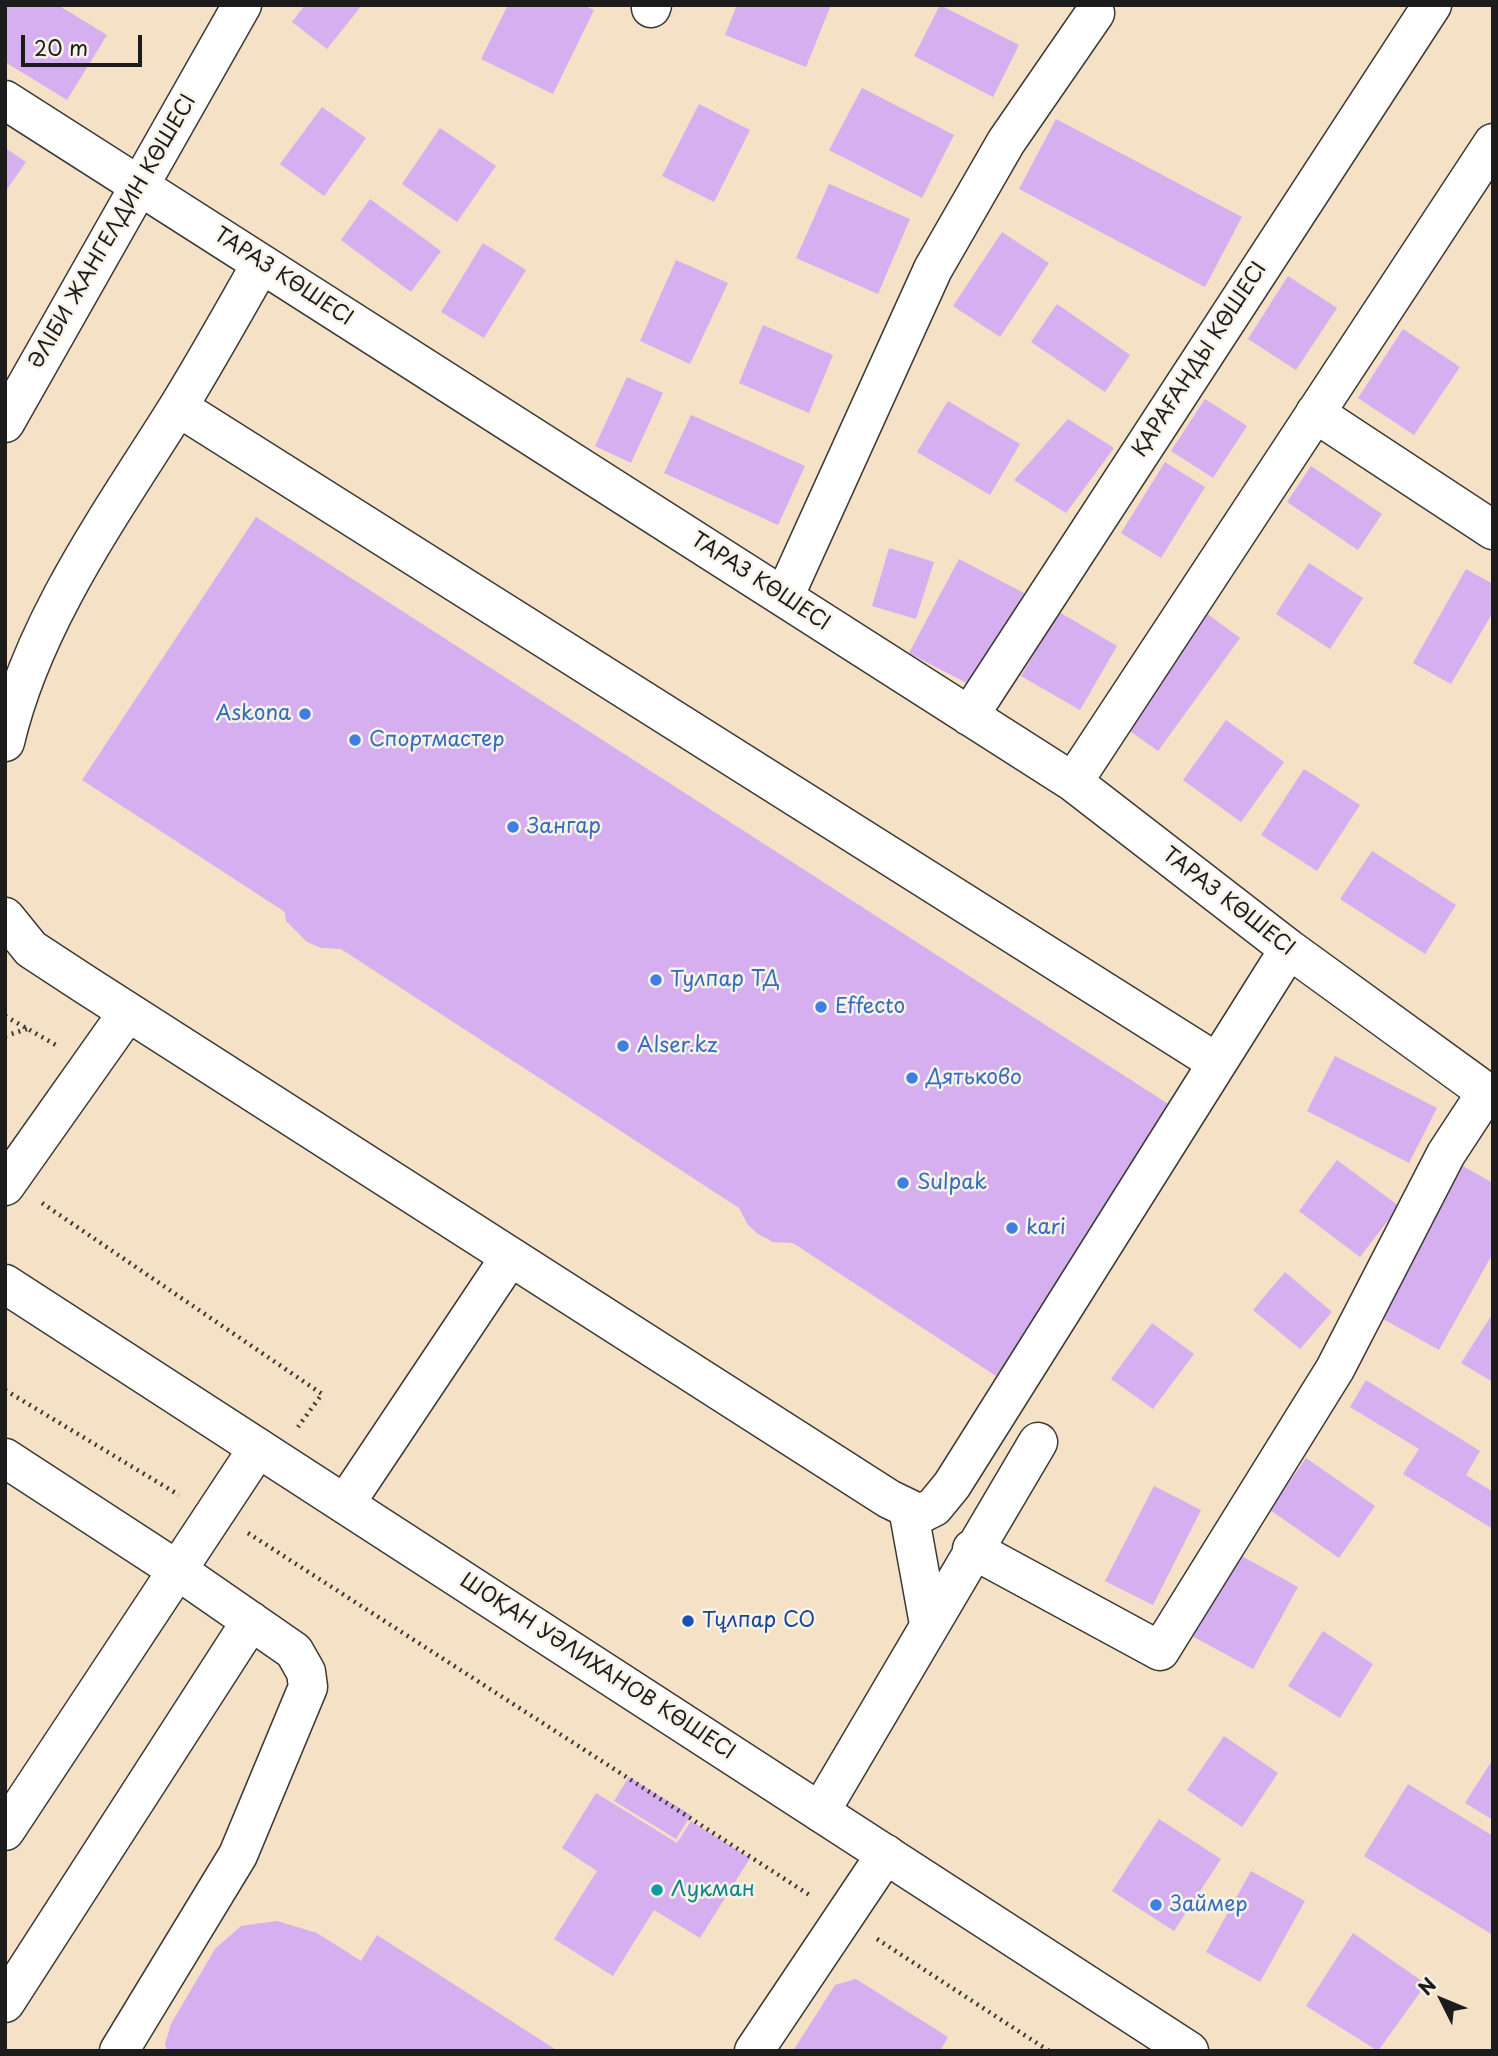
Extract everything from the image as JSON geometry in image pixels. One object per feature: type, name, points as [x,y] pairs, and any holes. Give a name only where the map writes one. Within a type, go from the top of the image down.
[{"type":"street","name":"ӘЛІБИ ЖАНГЕЛДИН КӨШЕСІ","points":[[5,423],[242,5]]},
{"type":"street","name":"ҚАРАҒАНДЫ КӨШЕСІ","points":[[969,716],[1432,5]]},
{"type":"street","points":[[784,597],[933,270],[1006,142],[1095,13]]},
{"type":"street","name":"ТАРАЗ КӨШЕСІ","points":[[5,100],[1073,782],[1289,949],[1490,1095]]},
{"type":"street","points":[[1073,782],[1493,143]]},
{"type":"street","points":[[5,743],[15,698],[89,544],[178,407],[261,264]]},
{"type":"street","points":[[178,407],[1216,1062]]},
{"type":"street","points":[[1315,413],[1493,530]]},
{"type":"street","points":[[5,918],[31,949],[889,1499],[920,1514],[934,1507],[952,1485],[1289,949]]},
{"type":"street","points":[[8,1184],[128,1012]]},
{"type":"street","points":[[972,1549],[1160,1651],[1335,1369],[1446,1154],[1490,1095]]},
{"type":"street","points":[[345,1504],[510,1257]]},
{"type":"street","name":"ШОҚАН УӘЛИХАНОВ КӨШЕСІ","points":[[16,1294],[1189,2051]]},
{"type":"street","points":[[820,1812],[972,1549],[1038,1442]]},
{"type":"street","points":[[5,1831],[258,1448]]},
{"type":"street","points":[[5,1458],[177,1570],[294,1651],[306,1672],[308,1687],[238,1855],[119,2051]]},
{"type":"street","points":[[908,1508],[929,1624]]},
{"type":"street","points":[[5,2003],[251,1621]]},
{"type":"street","points":[[754,2051],[886,1854]]},
{"type":"path","points":[[5,1016],[30,1028],[90,1067]]},
{"type":"path","points":[[5,1036],[30,1028]]},
{"type":"path","points":[[8,1184],[322,1394]]},
{"type":"path","points":[[5,1390],[214,1516],[236,1525],[1049,2051]]},
{"type":"building","points":[[9,5],[58,5],[107,35],[67,100],[5,62],[5,11]]},
{"type":"building","points":[[305,5],[362,5],[327,49],[292,22]]},
{"type":"building","points":[[508,5],[583,5],[594,10],[553,94],[481,59]]},
{"type":"building","points":[[737,5],[831,5],[806,67],[725,35]]},
{"type":"building","points":[[940,5],[1019,45],[993,97],[914,56]]},
{"type":"building","points":[[862,88],[954,135],[922,198],[829,150]]},
{"type":"building","points":[[699,104],[750,130],[714,202],[662,176]]},
{"type":"building","points":[[322,107],[366,138],[324,196],[280,164]]},
{"type":"building","points":[[1056,119],[1242,217],[1205,287],[1019,189]]},
{"type":"building","points":[[440,128],[496,166],[457,222],[402,184]]},
{"type":"building","points":[[5,148],[26,162],[5,192]]},
{"type":"building","points":[[829,184],[910,219],[878,294],[796,258]]},
{"type":"building","points":[[370,199],[441,251],[411,292],[341,240]]},
{"type":"building","points":[[1002,232],[1049,263],[1000,337],[953,306]]},
{"type":"building","points":[[483,243],[526,270],[484,338],[441,312]]},
{"type":"building","points":[[676,260],[728,283],[690,364],[640,341]]},
{"type":"building","points":[[1288,276],[1337,308],[1296,370],[1248,339]]},
{"type":"building","points":[[1057,304],[1130,355],[1105,392],[1031,342]]},
{"type":"building","points":[[763,325],[833,355],[809,413],[739,383]]},
{"type":"building","points":[[1403,329],[1460,367],[1414,435],[1358,398]]},
{"type":"building","points":[[627,377],[663,393],[631,463],[595,446]]},
{"type":"building","points":[[1205,399],[1247,426],[1213,478],[1171,451]]},
{"type":"building","points":[[948,401],[1020,444],[990,495],[917,452]]},
{"type":"building","points":[[691,415],[805,466],[778,525],[664,473]]},
{"type":"building","points":[[1068,419],[1114,448],[1066,513],[1014,480]]},
{"type":"building","points":[[1165,462],[1205,487],[1161,558],[1121,533]]},
{"type":"building","points":[[1311,466],[1382,514],[1358,550],[1287,502]]},
{"type":"building","points":[[256,517],[1176,1109],[996,1376],[793,1243],[773,1242],[758,1234],[748,1225],[739,1208],[341,949],[321,948],[307,942],[286,921],[285,912],[82,780]]},
{"type":"building","points":[[889,548],[934,562],[916,619],[872,606]]},
{"type":"building","points":[[959,559],[1024,593],[974,687],[909,653]]},
{"type":"building","points":[[1309,563],[1363,598],[1330,649],[1276,614]]},
{"type":"building","points":[[1466,569],[1493,584],[1493,612],[1451,684],[1413,663]]},
{"type":"building","points":[[1202,610],[1240,638],[1158,751],[1120,724]]},
{"type":"building","points":[[1059,612],[1117,646],[1080,710],[1021,676]]},
{"type":"building","points":[[1226,720],[1284,762],[1241,822],[1183,780]]},
{"type":"building","points":[[1304,769],[1360,805],[1317,871],[1261,835]]},
{"type":"building","points":[[1372,851],[1456,905],[1425,954],[1340,899]]},
{"type":"building","points":[[1335,1056],[1437,1108],[1409,1163],[1307,1111]]},
{"type":"building","points":[[1337,1160],[1399,1206],[1360,1257],[1299,1211]]},
{"type":"building","points":[[1461,1165],[1493,1183],[1493,1253],[1439,1350],[1376,1315]]},
{"type":"building","points":[[1285,1272],[1332,1312],[1300,1349],[1253,1310]]},
{"type":"building","points":[[1493,1313],[1493,1382],[1461,1363]]},
{"type":"building","points":[[1152,1323],[1194,1354],[1153,1409],[1111,1379]]},
{"type":"building","points":[[1366,1380],[1480,1451],[1466,1475],[1493,1492],[1493,1529],[1403,1474],[1419,1449],[1350,1407]]},
{"type":"building","points":[[1306,1458],[1375,1506],[1339,1558],[1270,1510]]},
{"type":"building","points":[[1154,1486],[1201,1510],[1153,1605],[1105,1581]]},
{"type":"building","points":[[1238,1554],[1298,1587],[1253,1669],[1192,1636]]},
{"type":"building","points":[[1323,1631],[1373,1664],[1340,1718],[1288,1686]]},
{"type":"building","points":[[1224,1736],[1278,1773],[1242,1827],[1187,1790]]},
{"type":"building","points":[[1493,1759],[1493,1820],[1465,1803]]},
{"type":"building","points":[[629,1777],[691,1815],[676,1839],[614,1801]]},
{"type":"building","points":[[1408,1784],[1493,1836],[1493,1935],[1364,1856]]},
{"type":"building","name":"Лукман","points":[[596,1793],[677,1843],[691,1821],[750,1858],[700,1938],[654,1910],[613,1976],[554,1939],[597,1871],[562,1848]]},
{"type":"building","points":[[1159,1819],[1221,1859],[1174,1931],[1112,1891]]},
{"type":"building","points":[[1251,1871],[1305,1901],[1260,1982],[1206,1952]]},
{"type":"building","points":[[277,1921],[317,1933],[361,1961],[377,1935],[558,2051],[167,2051],[165,2044],[171,2024],[215,1949],[241,1926]]},
{"type":"building","points":[[1353,1933],[1426,1984],[1378,2051],[1306,2006]]},
{"type":"building","points":[[856,1979],[948,2037],[940,2051],[793,2051],[835,1985]]},
{"type":"place","name":"Askona","points":[[305,714]]},
{"type":"place","name":"Спортмастер","points":[[355,740]]},
{"type":"place","name":"Зангар","points":[[513,827]]},
{"type":"place","name":"Тулпар ТД","points":[[656,980]]},
{"type":"place","name":"Effecto","points":[[821,1007]]},
{"type":"place","name":"Alser.kz","points":[[623,1046]]},
{"type":"place","name":"Дятьково","points":[[912,1078]]},
{"type":"place","name":"Sulpak","points":[[903,1183]]},
{"type":"place","name":"kari","points":[[1012,1228]]},
{"type":"place","name":"Тұлпар СО","points":[[688,1621]]},
{"type":"place","name":"Лукман","points":[[657,1890]]},
{"type":"place","name":"Займер","points":[[1156,1905]]}]
